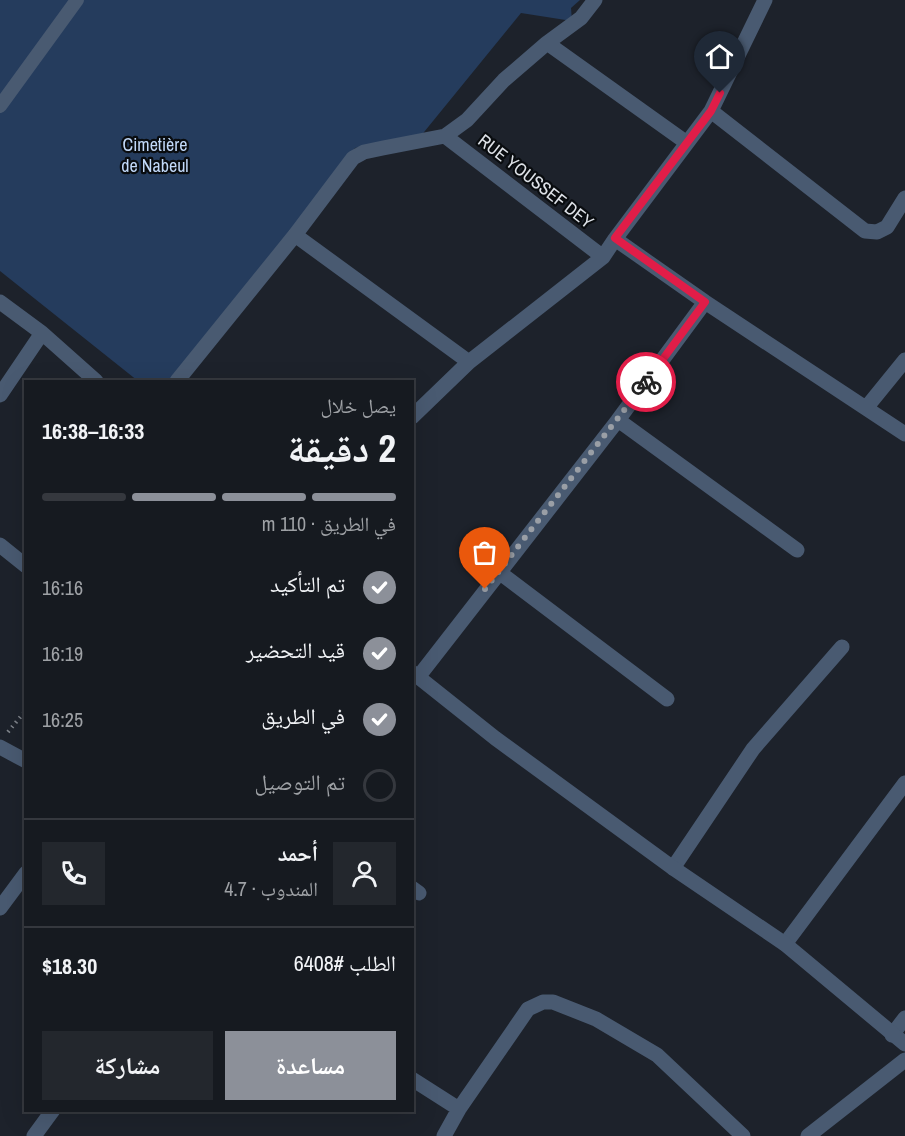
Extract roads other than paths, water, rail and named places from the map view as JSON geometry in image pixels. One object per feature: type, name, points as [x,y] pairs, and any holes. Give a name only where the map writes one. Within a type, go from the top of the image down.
[{"type":"street","points":[[178,380],[295,235],[353,158],[364,152],[445,136],[466,120],[504,80],[547,43],[581,18],[595,0]]},
{"type":"street","points":[[414,415],[469,362],[603,257],[711,111],[765,0]]},
{"type":"street","points":[[547,43],[687,143]]},
{"type":"street","points":[[711,111],[865,231],[877,232],[887,227],[905,198]]},
{"type":"street","name":"RUE YOUSSEF DEY","points":[[445,136],[603,257]]},
{"type":"street","points":[[295,235],[469,362]]},
{"type":"street","points":[[615,238],[705,302],[905,434]]},
{"type":"street","points":[[0,302],[42,333],[95,380]]},
{"type":"street","points":[[705,302],[618,420],[416,674],[495,738],[673,868],[785,944],[905,1044]]},
{"type":"street","points":[[0,395],[42,333]]},
{"type":"street","points":[[866,408],[905,360]]},
{"type":"street","points":[[618,420],[797,550]]},
{"type":"street","points":[[0,545],[24,564]]},
{"type":"street","points":[[499,572],[667,699]]},
{"type":"street","points":[[673,868],[753,749],[842,647]]},
{"type":"street","points":[[3,741],[24,759]]},
{"type":"street","points":[[785,944],[905,783]]},
{"type":"street","points":[[0,908],[24,876]]},
{"type":"street","points":[[444,1136],[459,1109],[528,1009],[543,1002],[553,1002],[597,1019],[657,1055],[743,1136]]},
{"type":"street","points":[[892,1035],[905,1018]]},
{"type":"street","points":[[808,1136],[905,1060]]},
{"type":"street","points":[[414,1080],[459,1109]]},
{"type":"street","points":[[34,1136],[52,1112]]},
{"type":"lane","points":[[0,106],[77,0]]},
{"type":"park label","name":"Cimetière de Nabeul","points":[[155,154]]}]
